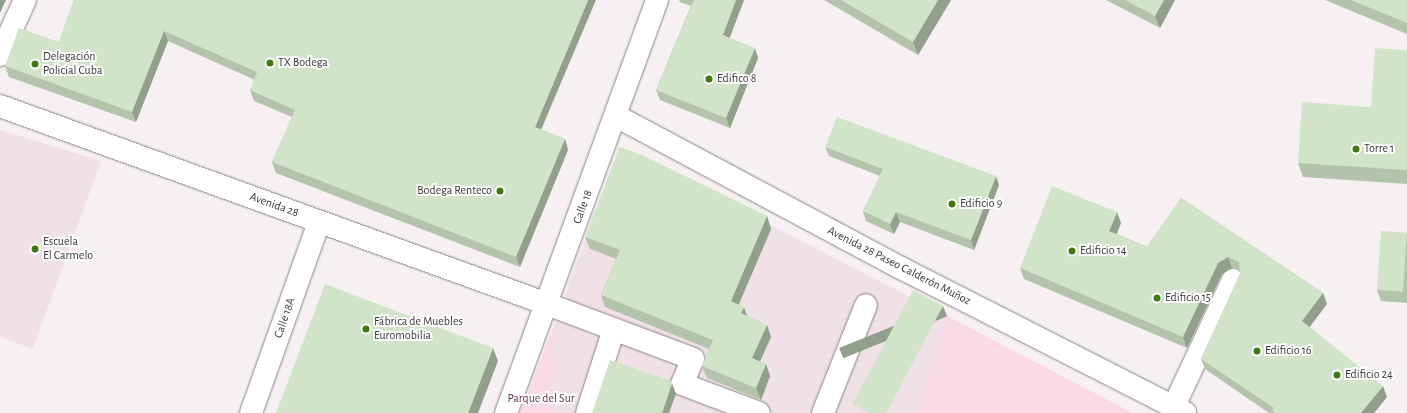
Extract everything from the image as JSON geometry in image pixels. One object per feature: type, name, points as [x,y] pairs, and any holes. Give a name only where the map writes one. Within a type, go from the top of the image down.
[{"type":"street","points":[[0,54],[25,0]]},
{"type":"street","name":"Calle 18","points":[[506,413],[616,116],[657,0]]},
{"type":"street","name":"Avenida 28","points":[[0,106],[547,304],[692,359],[682,384],[759,413]]},
{"type":"street","name":"Avenida 28 Paseo Calderón Muñoz","points":[[616,116],[901,268],[1179,410]]},
{"type":"street","name":"Calle 18A","points":[[251,413],[319,222]]},
{"type":"street","points":[[1179,410],[1232,280]]},
{"type":"street","points":[[822,413],[866,305]]},
{"type":"street","points":[[587,413],[614,329]]},
{"type":"shaded area","name":"Escuela El Carmelo","points":[[0,130],[101,161],[33,349],[0,337]]},
{"type":"shaded area","points":[[619,147],[947,316],[916,413],[554,413],[553,328]]},
{"type":"green space","points":[[947,316],[1129,411],[1132,413],[916,413]]},
{"type":"green space","name":"Parque del Sur","points":[[553,328],[554,413],[520,413]]},
{"type":"building","points":[[74,0],[588,0],[535,127],[565,139],[516,257],[272,162],[295,110],[250,90],[257,72],[164,31],[132,112],[5,66],[19,28],[59,42]]},
{"type":"building","name":"Edifico 8","points":[[694,0],[736,0],[723,35],[755,48],[726,118],[656,90]]},
{"type":"building","points":[[841,0],[938,0],[913,42]]},
{"type":"building","points":[[1125,0],[1164,0],[1155,16]]},
{"type":"building","points":[[1351,0],[1407,0],[1407,23]]},
{"type":"building","name":"Torre 1","points":[[1375,48],[1407,50],[1407,170],[1298,163],[1302,102],[1371,107]]},
{"type":"building","points":[[837,117],[996,176],[971,240],[896,212],[890,224],[863,211],[883,169],[825,147]]},
{"type":"building","points":[[620,147],[644,156],[767,216],[731,301],[744,307],[741,313],[767,325],[752,358],[766,364],[756,388],[702,366],[713,340],[601,295],[620,250],[585,237]]},
{"type":"building","points":[[1052,186],[1117,212],[1109,231],[1147,247],[1181,198],[1323,293],[1302,321],[1383,386],[1361,413],[1275,413],[1272,410],[1274,408],[1201,359],[1240,274],[1239,262],[1228,257],[1218,263],[1183,337],[1020,268]]},
{"type":"building","points":[[1381,231],[1407,233],[1403,292],[1377,290]]},
{"type":"building","name":"Fábrica de Muebles Euromobilia","points":[[325,284],[493,348],[468,413],[276,413]]},
{"type":"building","points":[[913,290],[943,306],[886,413],[870,413],[852,404]]},
{"type":"building","points":[[610,360],[668,380],[672,383],[662,413],[592,413]]},
{"type":"place","name":"TX Bodega","points":[[270,63]]},
{"type":"place","name":"Delegación Policial Cuba","points":[[35,64]]},
{"type":"place","name":"Edifico 8","points":[[709,79]]},
{"type":"place","name":"Torre 1","points":[[1356,149]]},
{"type":"place","name":"Bodega Renteco","points":[[500,191]]},
{"type":"place","name":"Edificio 9","points":[[952,204]]},
{"type":"place","name":"Escuela El Carmelo","points":[[35,249]]},
{"type":"place","name":"Edificio 14","points":[[1072,251]]},
{"type":"place","name":"Edificio 15","points":[[1157,298]]},
{"type":"place","name":"Fábrica de Muebles Euromobilia","points":[[366,329]]},
{"type":"place","name":"Edificio 16","points":[[1257,351]]},
{"type":"place","name":"Edificio 24","points":[[1337,375]]}]
